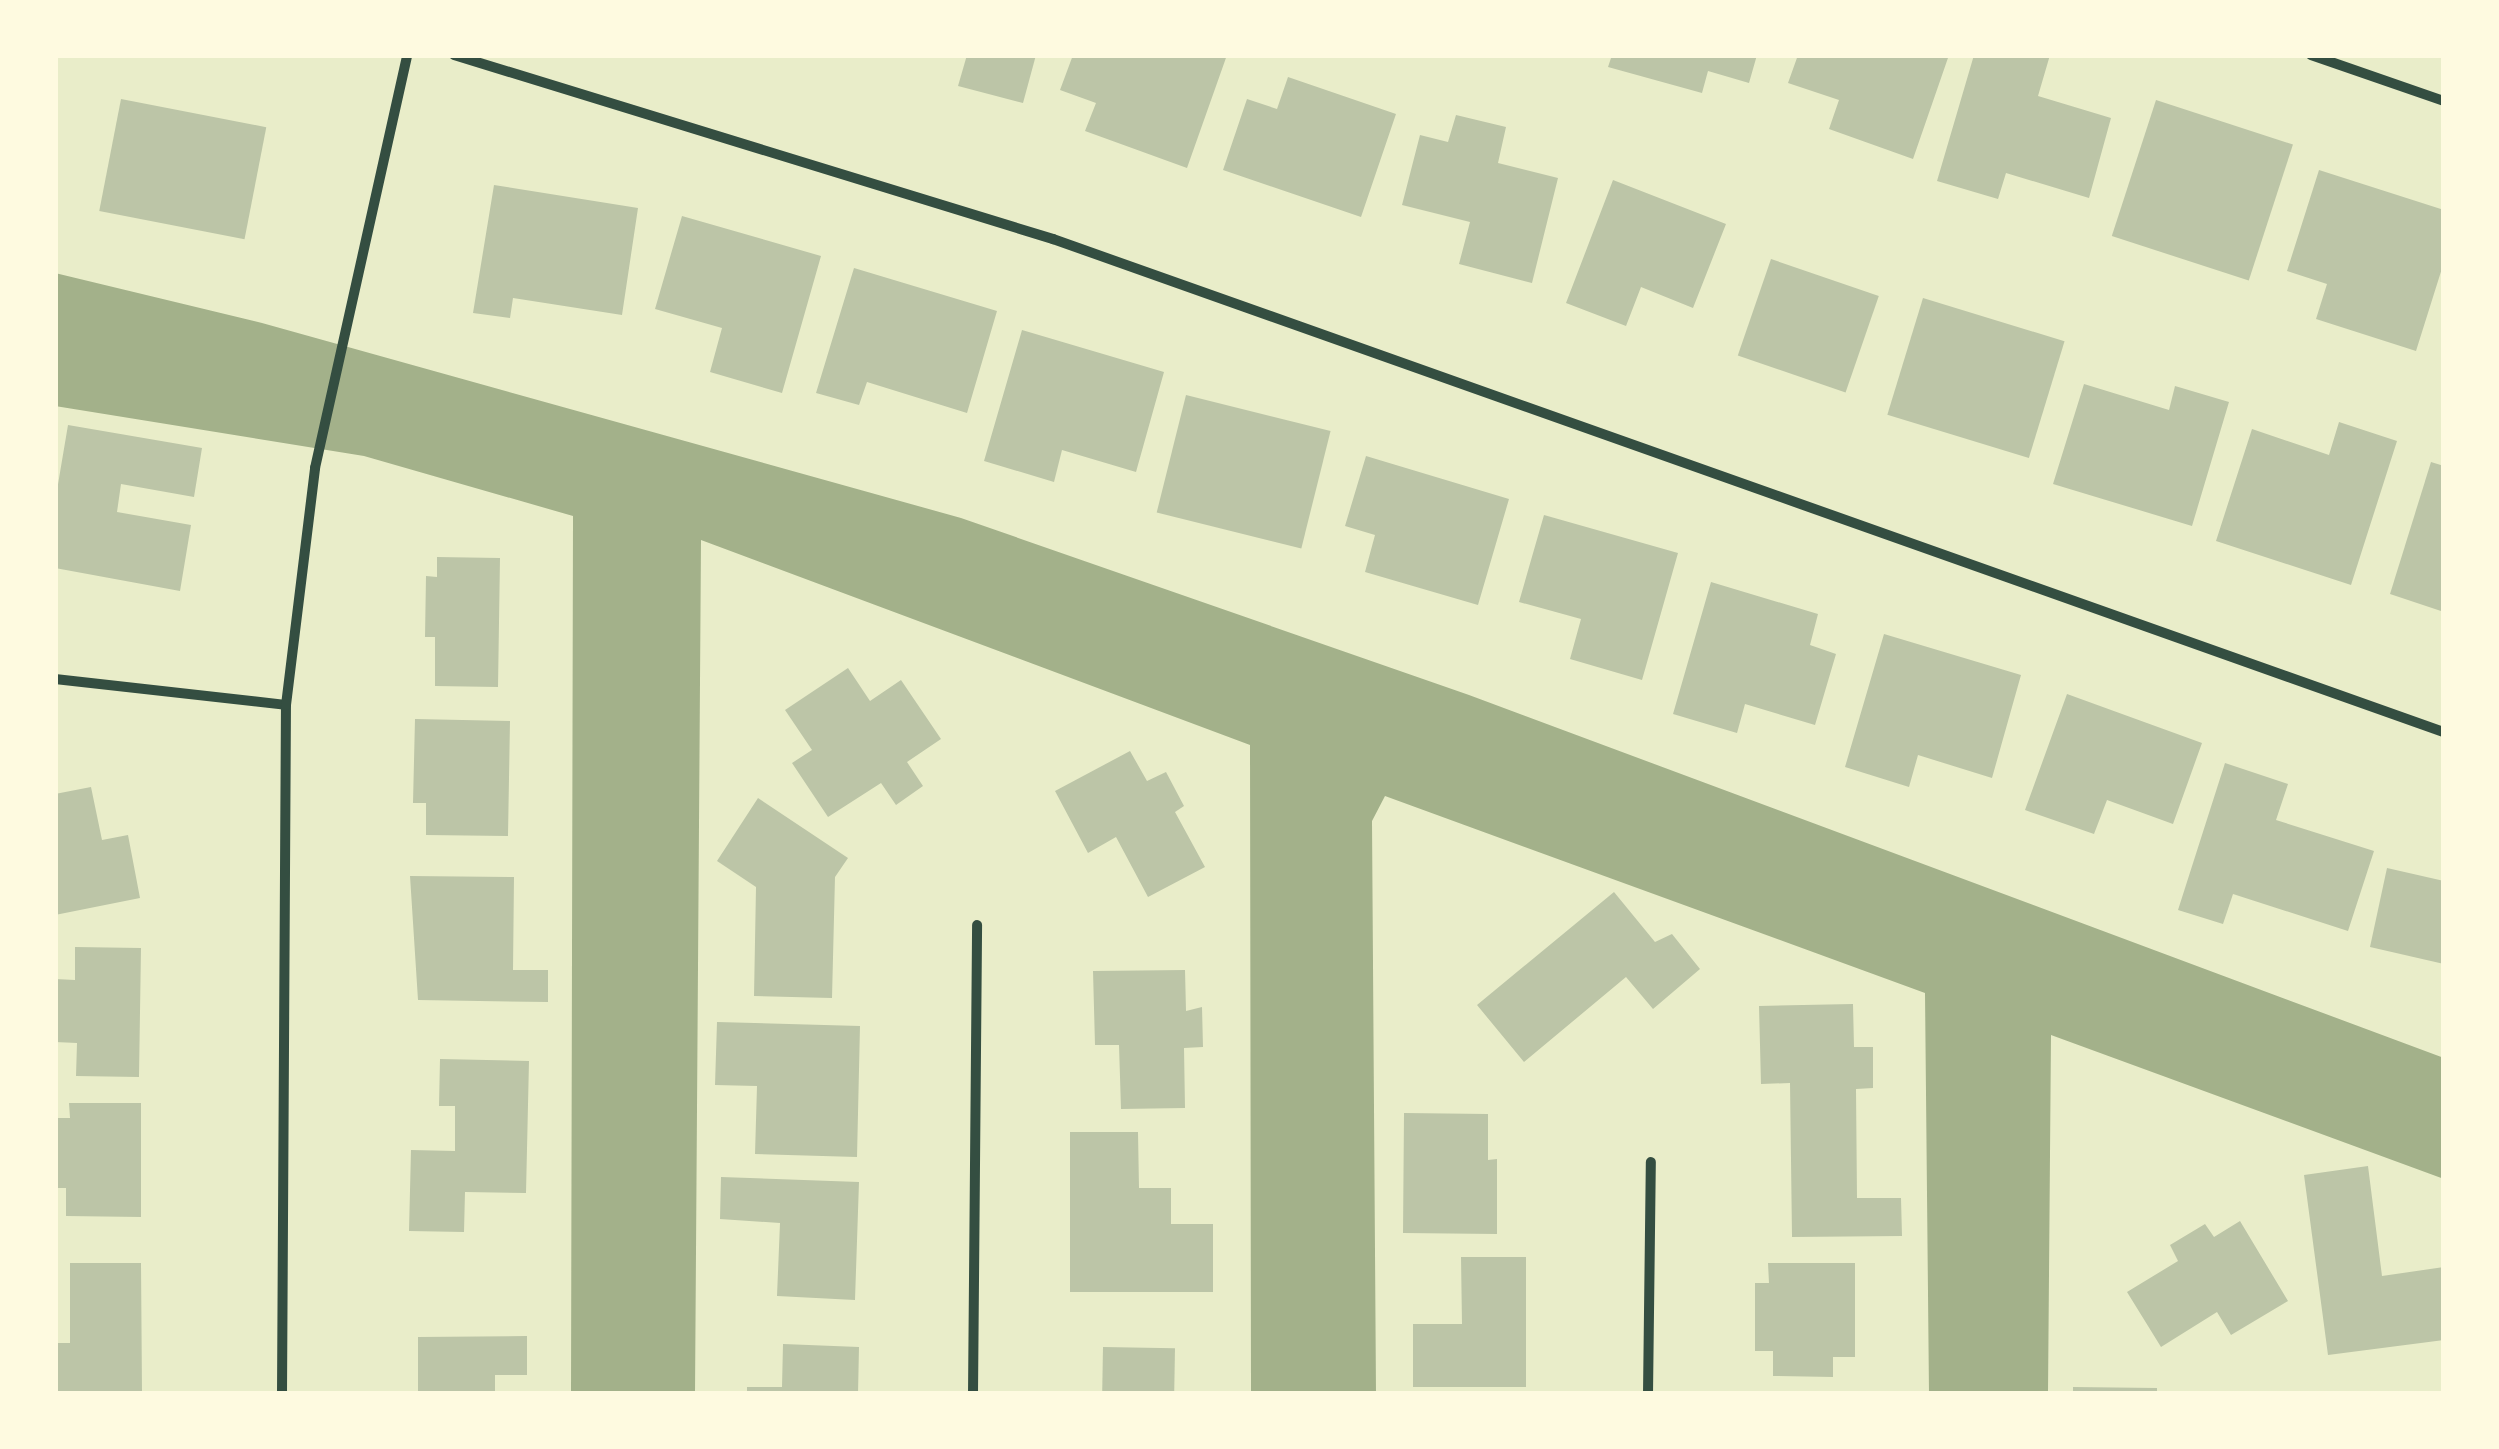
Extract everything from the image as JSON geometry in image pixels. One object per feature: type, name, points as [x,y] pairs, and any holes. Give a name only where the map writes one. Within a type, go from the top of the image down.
[{"type":"street","points":[[282,1394],[286,705],[315,468],[407,55]]},
{"type":"street","points":[[454,55],[1053,239],[2444,732]]},
{"type":"street","points":[[2311,55],[2444,101]]},
{"type":"street","points":[[55,679],[286,705]]},
{"type":"street","points":[[973,1394],[977,925]]},
{"type":"street","points":[[1648,1394],[1651,1162]]},
{"type":"shaded area","points":[[55,273],[262,323],[961,518],[1469,695],[2444,1058],[2444,1179],[2051,1035],[2048,1394],[1929,1394],[1925,993],[1385,796],[1372,821],[1376,1394],[1251,1394],[1250,745],[701,540],[695,1394],[571,1394],[573,516],[364,456],[55,406]]},
{"type":"building","points":[[967,55],[1036,55],[1023,103],[958,86]]},
{"type":"building","points":[[1073,55],[1227,55],[1187,168],[1085,131],[1096,103],[1060,90]]},
{"type":"building","points":[[1612,55],[1757,55],[1749,83],[1708,71],[1702,93],[1608,67]]},
{"type":"building","points":[[1798,55],[1949,55],[1913,159],[1829,129],[1839,100],[1788,83]]},
{"type":"building","points":[[1974,55],[2050,55],[2038,96],[2111,118],[2089,198],[2006,173],[1998,199],[1937,181]]},
{"type":"building","points":[[1288,77],[1396,114],[1361,217],[1223,170],[1247,99],[1277,109]]},
{"type":"building","points":[[121,99],[266,127],[245,239],[99,211]]},
{"type":"building","points":[[2156,100],[2293,144],[2249,280],[2112,236]]},
{"type":"building","points":[[1456,115],[1506,127],[1498,163],[1558,178],[1532,283],[1459,264],[1470,222],[1402,205],[1420,135],[1448,142]]},
{"type":"building","points":[[2319,170],[2444,210],[2444,262],[2416,351],[2316,319],[2327,284],[2287,271]]},
{"type":"building","points":[[1613,180],[1726,224],[1693,308],[1641,287],[1626,326],[1566,303]]},
{"type":"building","points":[[494,185],[638,208],[622,315],[513,298],[510,318],[473,313]]},
{"type":"building","points":[[682,216],[821,256],[782,393],[710,372],[722,328],[655,309]]},
{"type":"building","points":[[1771,259],[1879,296],[1846,393],[1738,355]]},
{"type":"building","points":[[854,268],[997,311],[967,413],[867,382],[859,405],[816,393]]},
{"type":"building","points":[[1923,298],[2065,341],[2029,458],[1887,415]]},
{"type":"building","points":[[1022,330],[1164,372],[1136,472],[1062,450],[1054,482],[984,461]]},
{"type":"building","points":[[2084,384],[2169,410],[2175,386],[2229,402],[2192,526],[2053,484]]},
{"type":"building","points":[[1186,395],[1331,431],[1301,548],[1157,512]]},
{"type":"building","points":[[2339,422],[2397,441],[2351,585],[2216,541],[2252,429],[2329,455]]},
{"type":"building","points":[[68,425],[202,448],[194,497],[121,484],[117,512],[191,525],[180,591],[55,568],[55,502]]},
{"type":"building","points":[[1366,456],[1509,499],[1478,605],[1365,572],[1375,535],[1345,526]]},
{"type":"building","points":[[2431,462],[2444,466],[2444,612],[2390,594]]},
{"type":"building","points":[[1544,515],[1678,553],[1642,680],[1570,659],[1581,619],[1519,602]]},
{"type":"building","points":[[437,557],[500,558],[498,687],[435,686],[435,637],[425,637],[426,576],[437,577]]},
{"type":"building","points":[[1711,582],[1818,614],[1810,645],[1836,654],[1815,725],[1745,704],[1737,733],[1673,714]]},
{"type":"building","points":[[1884,634],[2021,675],[1992,778],[1918,755],[1909,787],[1845,767]]},
{"type":"building","points":[[848,668],[870,701],[901,680],[941,739],[907,762],[923,786],[896,805],[881,783],[828,817],[792,763],[812,750],[785,710]]},
{"type":"building","points":[[2067,694],[2202,743],[2173,824],[2107,800],[2094,834],[2025,810]]},
{"type":"building","points":[[415,719],[510,721],[508,836],[426,835],[426,803],[413,803]]},
{"type":"building","points":[[1130,751],[1147,781],[1166,772],[1184,806],[1175,812],[1205,867],[1148,897],[1116,837],[1088,853],[1055,791]]},
{"type":"building","points":[[2225,763],[2288,784],[2276,820],[2374,851],[2348,931],[2233,894],[2223,924],[2178,910]]},
{"type":"building","points":[[91,787],[102,840],[128,835],[140,898],[55,915],[55,794]]},
{"type":"building","points":[[758,798],[848,858],[835,877],[832,998],[754,996],[756,887],[717,861]]},
{"type":"building","points":[[2387,868],[2444,881],[2444,964],[2370,947]]},
{"type":"building","points":[[410,876],[514,877],[513,970],[548,970],[548,1002],[418,1000]]},
{"type":"building","points":[[1614,892],[1655,942],[1672,934],[1700,969],[1653,1009],[1626,977],[1524,1062],[1477,1005]]},
{"type":"building","points":[[75,947],[141,948],[139,1077],[76,1076],[77,1043],[55,1042],[55,979],[75,980]]},
{"type":"building","points":[[1185,970],[1186,1011],[1202,1007],[1203,1047],[1184,1048],[1185,1108],[1121,1109],[1119,1045],[1095,1045],[1093,971]]},
{"type":"building","points":[[1853,1004],[1854,1047],[1873,1047],[1873,1088],[1856,1089],[1857,1198],[1901,1198],[1902,1236],[1792,1237],[1790,1083],[1761,1084],[1759,1006]]},
{"type":"building","points":[[717,1022],[860,1026],[857,1157],[755,1154],[757,1086],[715,1085]]},
{"type":"building","points":[[440,1059],[529,1061],[526,1193],[465,1192],[464,1232],[409,1231],[411,1150],[455,1151],[455,1106],[439,1106]]},
{"type":"building","points":[[69,1103],[141,1103],[141,1217],[66,1216],[66,1188],[55,1188],[55,1118],[70,1118]]},
{"type":"building","points":[[1404,1113],[1488,1114],[1488,1160],[1497,1159],[1497,1234],[1403,1233]]},
{"type":"building","points":[[1070,1132],[1138,1132],[1139,1188],[1171,1188],[1171,1224],[1213,1224],[1213,1292],[1070,1292]]},
{"type":"building","points":[[2368,1166],[2382,1276],[2444,1267],[2444,1340],[2328,1355],[2304,1175]]},
{"type":"building","points":[[721,1177],[859,1182],[855,1300],[777,1296],[780,1223],[720,1219]]},
{"type":"building","points":[[2240,1221],[2288,1301],[2231,1335],[2217,1312],[2161,1347],[2127,1292],[2178,1261],[2170,1245],[2205,1224],[2214,1237]]},
{"type":"building","points":[[1461,1257],[1526,1257],[1526,1387],[1413,1387],[1413,1324],[1462,1324]]},
{"type":"building","points":[[70,1263],[141,1263],[142,1391],[55,1391],[55,1343],[70,1343]]},
{"type":"building","points":[[1768,1263],[1855,1263],[1855,1357],[1833,1357],[1833,1377],[1773,1376],[1773,1351],[1755,1351],[1755,1283],[1769,1283]]},
{"type":"building","points":[[527,1336],[527,1375],[495,1375],[495,1394],[418,1394],[418,1337]]},
{"type":"building","points":[[783,1344],[859,1347],[858,1394],[747,1394],[747,1387],[782,1387]]},
{"type":"building","points":[[1103,1347],[1175,1348],[1174,1394],[1102,1394]]},
{"type":"building","points":[[2073,1387],[2157,1388],[2157,1394],[2073,1394]]}]
